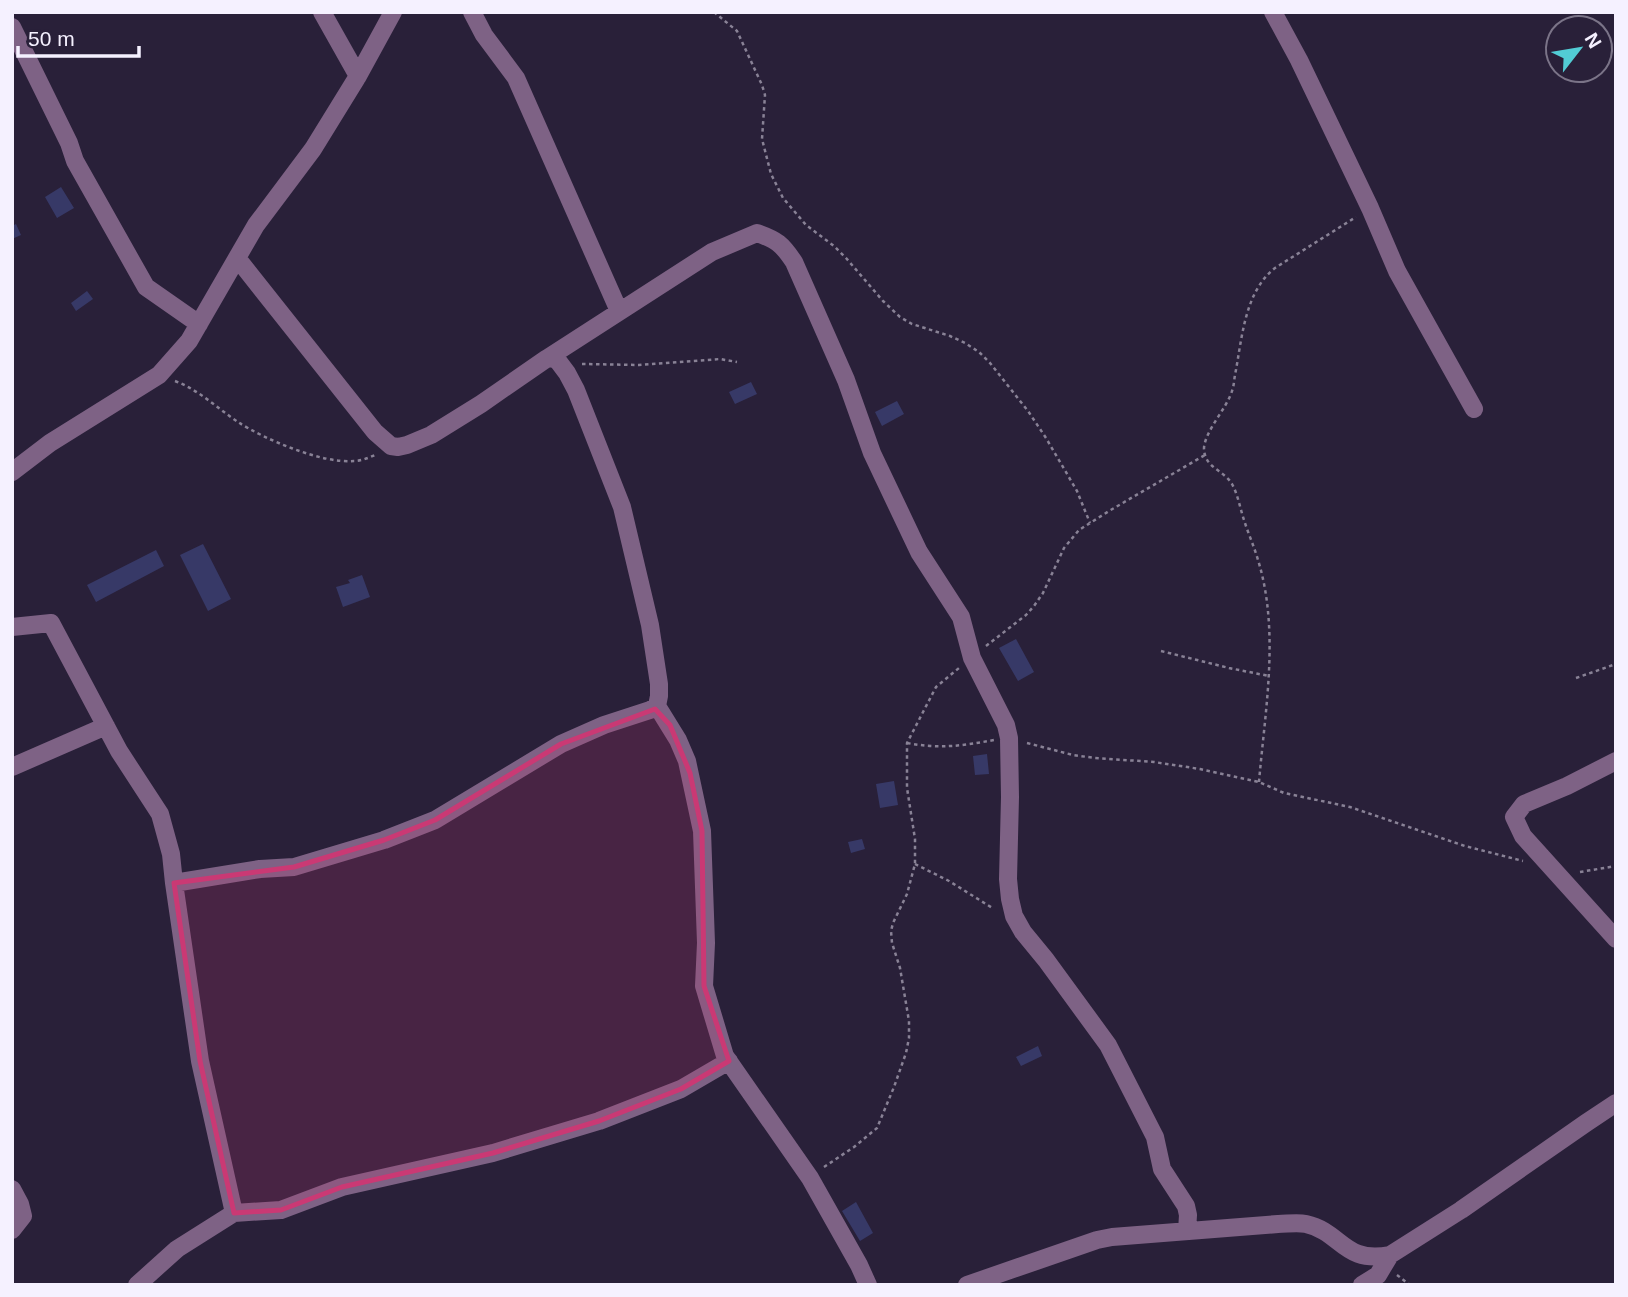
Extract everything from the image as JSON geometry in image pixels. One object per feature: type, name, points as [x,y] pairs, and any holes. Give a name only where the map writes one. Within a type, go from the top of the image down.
[{"type":"street","points":[[322,12],[358,76]]},
{"type":"street","points":[[12,472],[50,443],[159,375],[188,341],[256,225],[313,149],[393,12]]},
{"type":"street","points":[[472,12],[484,35],[516,78],[620,311]]},
{"type":"street","points":[[1273,12],[1370,208],[1397,271],[1474,409]]},
{"type":"street","points":[[15,39],[69,143],[75,161],[146,287],[199,324]]},
{"type":"street","points":[[237,258],[375,432],[396,447],[431,435],[553,361],[620,311],[712,251],[757,233],[784,246],[794,262],[846,380],[872,453],[919,552],[961,617],[972,658],[1001,713],[1009,738],[1009,879],[1012,909],[1018,925],[1108,1045],[1155,1137],[1162,1169],[1186,1206],[1189,1219],[1187,1231]]},
{"type":"street","points":[[553,361],[576,390],[622,507],[650,625],[659,684],[657,706],[670,725],[687,761],[702,831],[706,943],[704,986],[725,1056],[810,1178],[868,1285]]},
{"type":"street","points":[[12,627],[51,623],[119,751],[160,814],[171,854],[200,1060],[234,1213]]},
{"type":"street","points":[[174,883],[260,869],[294,867],[410,830],[435,820],[561,744],[657,706]]},
{"type":"street","points":[[12,767],[106,726]]},
{"type":"street","points":[[1616,761],[1524,804],[1514,817],[1523,836],[1616,939]]},
{"type":"street","points":[[137,1285],[177,1249],[234,1213],[281,1210],[342,1187],[493,1153],[599,1121],[681,1090],[729,1061]]},
{"type":"street","points":[[967,1285],[1097,1240],[1187,1231],[1303,1223],[1320,1229],[1364,1257],[1390,1255],[1461,1210],[1616,1103]]},
{"type":"street","points":[[12,1189],[23,1216],[12,1230]]},
{"type":"street","points":[[1362,1285],[1378,1275],[1390,1255]]},
{"type":"path","points":[[714,12],[737,32],[762,85],[765,95],[762,139],[771,174],[783,198],[806,225],[846,258],[883,302],[900,317],[965,343],[990,363],[1046,438],[1077,491],[1090,523]]},
{"type":"path","points":[[1259,782],[1269,676],[1265,590],[1259,562],[1233,485],[1226,476],[1213,468],[1205,455],[1204,447],[1233,388],[1243,327],[1263,279],[1280,264],[1370,208]]},
{"type":"path","points":[[553,361],[639,365],[720,359],[737,362]]},
{"type":"path","points":[[159,375],[194,390],[242,425],[306,454],[332,460],[354,461],[396,447]]},
{"type":"path","points":[[810,1178],[877,1128],[906,1053],[909,1020],[891,931],[915,864],[915,839],[907,788],[907,743],[936,687],[1026,615],[1043,593],[1063,548],[1074,534],[1205,455]]},
{"type":"path","points":[[1161,651],[1269,676]]},
{"type":"path","points":[[1576,678],[1616,664]]},
{"type":"path","points":[[907,743],[946,748],[1009,738],[1073,755],[1200,769],[1259,782],[1284,793],[1350,807],[1465,846],[1528,863]]},
{"type":"path","points":[[915,864],[949,881],[1018,925]]},
{"type":"path","points":[[1555,870],[1580,872],[1616,866]]},
{"type":"highlighted area","points":[[655,709],[670,725],[690,773],[702,831],[704,986],[729,1061],[681,1089],[599,1121],[493,1153],[342,1187],[281,1210],[234,1213],[200,1061],[174,883],[294,867],[384,840],[435,820],[561,744]]},
{"type":"building","points":[[61,187],[74,208],[57,218],[45,197]]},
{"type":"building","points":[[16,224],[21,235],[12,239],[12,226]]},
{"type":"building","points":[[87,291],[93,299],[76,311],[71,303]]},
{"type":"building","points":[[751,382],[757,394],[735,404],[729,392]]},
{"type":"building","points":[[897,401],[904,414],[882,426],[875,412]]},
{"type":"building","points":[[203,544],[231,599],[208,611],[180,555]]},
{"type":"building","points":[[156,550],[164,566],[96,602],[87,585]]},
{"type":"building","points":[[362,575],[370,597],[343,607],[336,587],[350,583],[348,580]]},
{"type":"building","points":[[1016,639],[1034,672],[1018,681],[999,648]]},
{"type":"building","points":[[987,754],[989,774],[975,775],[973,756]]},
{"type":"building","points":[[894,781],[898,805],[880,808],[876,784]]},
{"type":"building","points":[[862,839],[865,849],[851,853],[848,842]]},
{"type":"building","points":[[1038,1046],[1042,1056],[1021,1066],[1016,1057]]},
{"type":"building","points":[[856,1202],[873,1233],[860,1241],[842,1211]]}]
